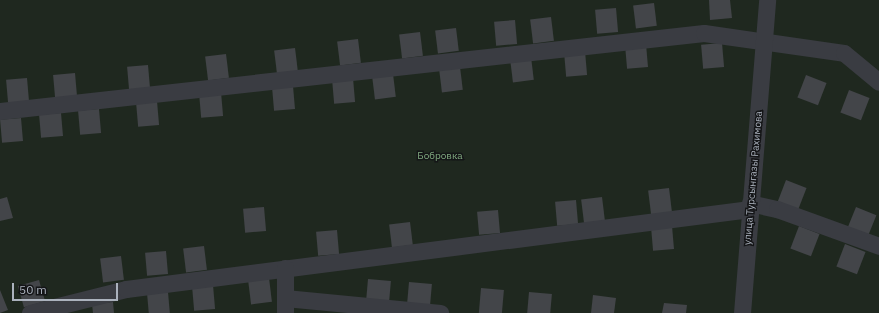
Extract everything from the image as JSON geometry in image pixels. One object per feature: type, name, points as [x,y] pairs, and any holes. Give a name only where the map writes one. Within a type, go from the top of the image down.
[{"type":"street","name":"улица Турсынгазы Рахимова","points":[[742,313],[767,0]]},
{"type":"street","points":[[0,112],[667,35],[704,33],[764,43],[844,53],[879,82]]},
{"type":"street","points":[[30,313],[126,289],[750,206],[777,209],[879,246]]},
{"type":"street","points":[[285,268],[285,305],[440,313]]},
{"type":"green space","name":"Бобровка","points":[[0,0],[879,0],[879,313],[0,313]]},
{"type":"building","points":[[709,0],[730,0],[732,18],[710,20]]},
{"type":"building","points":[[654,3],[657,26],[636,28],[633,6]]},
{"type":"building","points":[[616,8],[618,32],[597,34],[595,10]]},
{"type":"building","points":[[551,17],[554,41],[533,43],[530,20]]},
{"type":"building","points":[[515,20],[517,44],[496,46],[494,22]]},
{"type":"building","points":[[456,28],[459,51],[438,53],[435,31]]},
{"type":"building","points":[[420,32],[423,56],[402,58],[399,35]]},
{"type":"building","points":[[358,39],[361,63],[340,65],[337,42]]},
{"type":"building","points":[[722,43],[724,67],[703,69],[701,45]]},
{"type":"building","points":[[646,44],[648,67],[627,69],[625,46]]},
{"type":"building","points":[[295,48],[298,71],[277,73],[274,51]]},
{"type":"building","points":[[585,51],[587,75],[566,77],[564,53]]},
{"type":"building","points":[[226,54],[229,78],[208,80],[205,57]]},
{"type":"building","points":[[531,57],[534,80],[513,82],[510,60]]},
{"type":"building","points":[[148,65],[150,88],[129,90],[127,67]]},
{"type":"building","points":[[460,67],[463,90],[442,92],[439,70]]},
{"type":"building","points":[[75,73],[77,97],[55,99],[53,75]]},
{"type":"building","points":[[393,74],[396,97],[375,99],[372,77]]},
{"type":"building","points":[[806,75],[827,83],[818,105],[797,97]]},
{"type":"building","points":[[27,78],[29,101],[8,103],[6,80]]},
{"type":"building","points":[[353,78],[355,102],[334,104],[332,80]]},
{"type":"building","points":[[293,86],[295,109],[274,111],[272,88]]},
{"type":"building","points":[[849,90],[870,98],[861,120],[840,112]]},
{"type":"building","points":[[221,92],[223,116],[201,118],[199,94]]},
{"type":"building","points":[[157,101],[159,125],[138,127],[136,103]]},
{"type":"building","points":[[99,109],[101,133],[80,135],[78,111]]},
{"type":"building","points":[[61,113],[63,136],[41,138],[39,115]]},
{"type":"building","points":[[21,118],[23,141],[2,143],[0,120]]},
{"type":"building","points":[[786,180],[807,188],[798,209],[778,201]]},
{"type":"building","points":[[669,188],[672,212],[651,214],[648,191]]},
{"type":"building","points":[[7,197],[13,218],[0,221],[0,199]]},
{"type":"building","points":[[602,197],[605,221],[584,223],[581,200]]},
{"type":"building","points":[[576,200],[578,224],[557,226],[555,202]]},
{"type":"building","points":[[264,207],[266,231],[245,233],[243,209]]},
{"type":"building","points":[[856,207],[876,215],[867,237],[847,229]]},
{"type":"building","points":[[498,210],[500,233],[479,235],[477,212]]},
{"type":"building","points":[[410,222],[413,245],[392,247],[389,225]]},
{"type":"building","points":[[672,226],[674,249],[653,251],[651,228]]},
{"type":"building","points":[[799,226],[820,234],[811,256],[790,248]]},
{"type":"building","points":[[337,230],[339,254],[318,256],[316,232]]},
{"type":"building","points":[[845,244],[866,252],[857,274],[836,266]]},
{"type":"building","points":[[204,246],[207,270],[186,272],[183,249]]},
{"type":"building","points":[[166,251],[168,274],[147,276],[145,253]]},
{"type":"building","points":[[121,256],[124,280],[103,282],[100,259]]},
{"type":"building","points":[[269,278],[272,302],[251,304],[248,281]]},
{"type":"building","points":[[368,279],[391,281],[389,306],[366,304]]},
{"type":"building","points":[[39,280],[45,301],[24,307],[18,286]]},
{"type":"building","points":[[409,282],[432,284],[430,309],[407,307]]},
{"type":"building","points":[[213,285],[215,309],[194,311],[192,287]]},
{"type":"building","points":[[481,288],[504,290],[502,313],[479,313]]},
{"type":"building","points":[[0,290],[8,310],[0,313]]},
{"type":"building","points":[[168,292],[170,313],[149,313],[147,294]]},
{"type":"building","points":[[529,292],[552,294],[550,313],[527,313]]},
{"type":"building","points":[[593,295],[616,298],[614,313],[591,313]]},
{"type":"building","points":[[113,302],[114,313],[93,313],[92,304]]},
{"type":"building","points":[[664,303],[687,305],[686,313],[662,313]]}]
